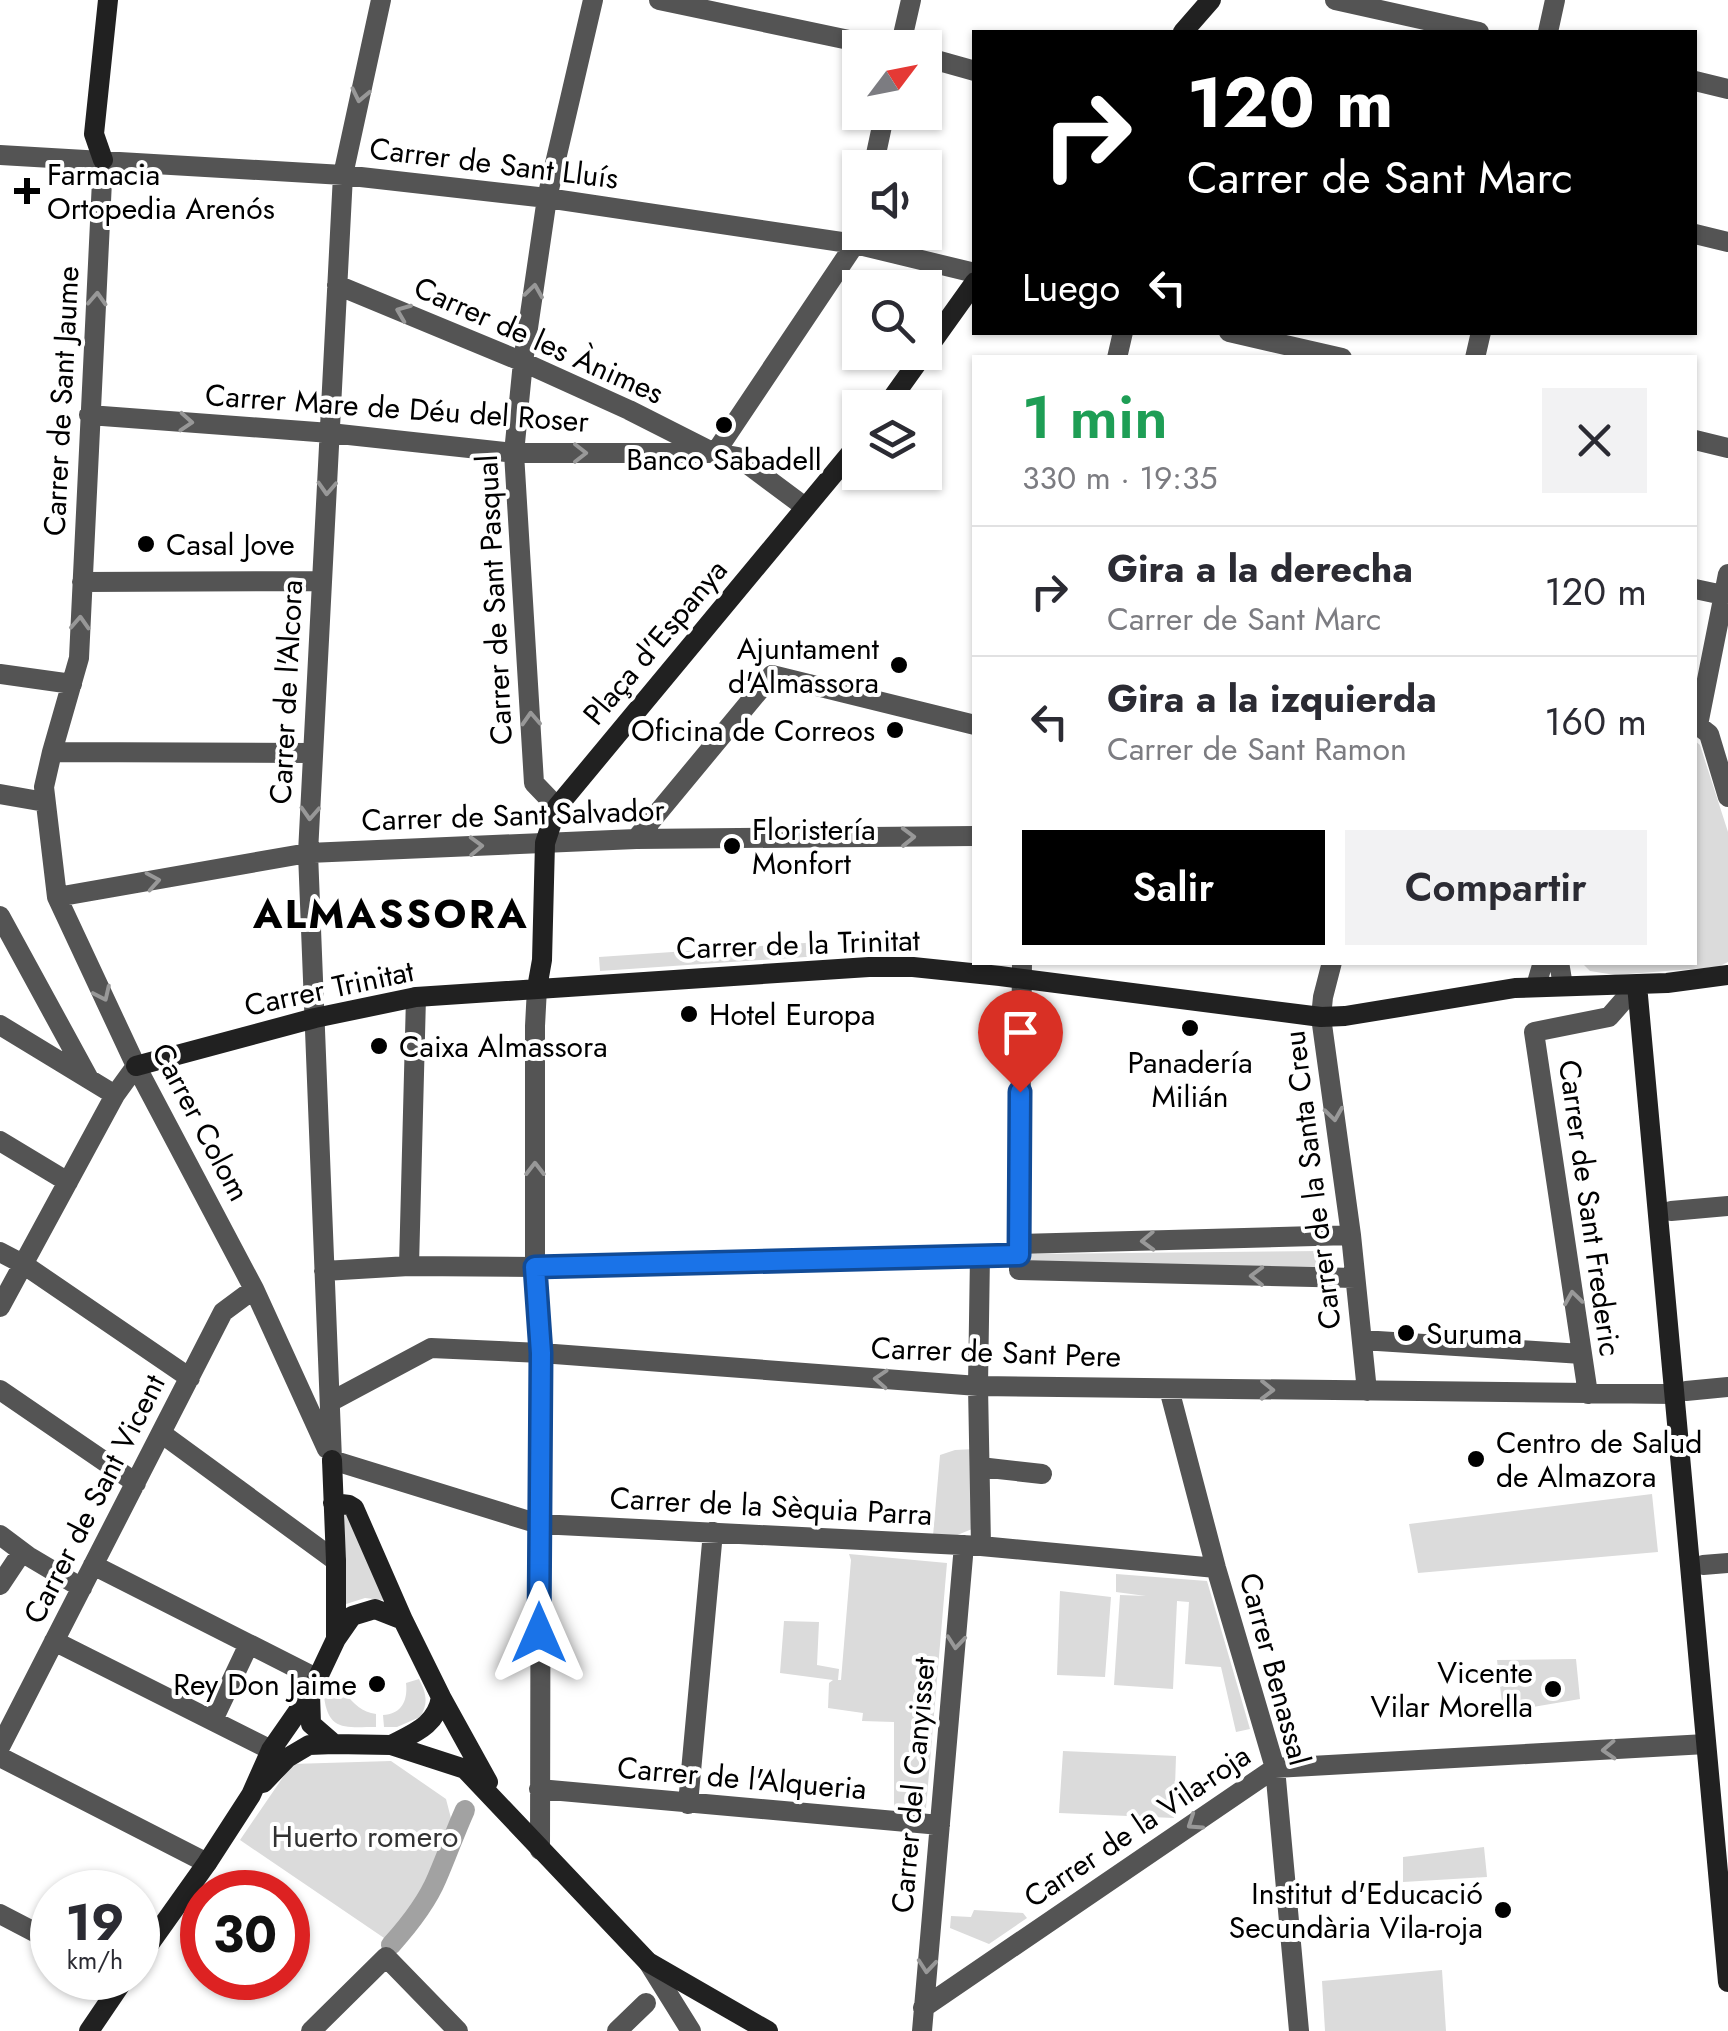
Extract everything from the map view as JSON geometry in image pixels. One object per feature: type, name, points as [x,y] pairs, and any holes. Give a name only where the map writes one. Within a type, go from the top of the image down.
[{"type":"street","name":"Carrer de Sant Jaume","points":[[44,802],[52,752],[79,658],[103,160],[94,134],[108,0]]},
{"type":"street","name":"Carrer de l'Alcora","points":[[332,1460],[308,853],[343,175],[381,0]]},
{"type":"street","name":"Carrer de Sant Pasqual","points":[[557,808],[534,783],[514,452],[546,198],[593,0]]},
{"type":"street","points":[[659,0],[842,39]]},
{"type":"street","points":[[904,30],[911,0]]},
{"type":"street","points":[[1335,0],[1470,30]]},
{"type":"street","points":[[1548,30],[1555,0]]},
{"type":"street","points":[[942,62],[972,70]]},
{"type":"street","points":[[1697,82],[1728,89]]},
{"type":"street","name":"Carrer de Sant Lluís","points":[[0,154],[343,175],[546,198],[842,242]]},
{"type":"street","points":[[1697,234],[1728,242]]},
{"type":"street","points":[[715,453],[851,250]]},
{"type":"street","name":"Carrer de Sant Lluís","points":[[880,250],[972,272]]},
{"type":"street","name":"Carrer de les Ànimes","points":[[336,285],[524,362],[715,453]]},
{"type":"street","points":[[942,328],[972,286]]},
{"type":"street","points":[[1243,335],[1329,355]]},
{"type":"street","name":"Carrer Mare de Déu del Roser","points":[[89,416],[330,432],[514,452],[715,453],[738,457],[802,511]]},
{"type":"street","points":[[1697,440],[1728,448]]},
{"type":"street","name":"Plaça d'Espanya","points":[[557,808],[842,464]]},
{"type":"street","points":[[82,582],[322,581]]},
{"type":"street","points":[[1697,588],[1726,585],[1707,727],[1728,797]]},
{"type":"street","points":[[0,674],[72,684]]},
{"type":"street","points":[[636,839],[772,675],[972,724]]},
{"type":"street","points":[[52,752],[313,753]]},
{"type":"street","points":[[0,794],[44,802]]},
{"type":"street","name":"Carrer Colom","points":[[44,802],[58,898],[136,1066],[254,1289],[332,1460]]},
{"type":"street","points":[[540,1850],[541,1353],[535,1267],[535,1014],[542,960],[544,844],[557,808]]},
{"type":"street","name":"Carrer de Sant Salvador","points":[[58,898],[308,853],[636,839],[972,836]]},
{"type":"street","points":[[0,916],[89,1078]]},
{"type":"street","name":"Carrer de la Santa Creu","points":[[1331,965],[1321,1017],[1368,1391]]},
{"type":"street","points":[[1536,986],[1542,965]]},
{"type":"street","points":[[1560,965],[1563,986]]},
{"type":"street","name":"Carrer de la Trinitat","points":[[537,988],[870,967],[1021,970],[1321,1017],[1536,986],[1644,984],[1728,975]]},
{"type":"street","points":[[1019,1256],[1021,970]]},
{"type":"street","points":[[1644,984],[1697,1566],[1728,1833]]},
{"type":"street","name":"Carrer de Sant Frederic","points":[[1588,1394],[1534,1032],[1609,1017],[1644,984]]},
{"type":"street","name":"Carrer Trinitat","points":[[136,1066],[314,1018],[416,996],[537,988]]},
{"type":"street","points":[[409,1266],[416,996]]},
{"type":"street","points":[[0,1026],[115,1095]]},
{"type":"street","points":[[0,1307],[115,1095],[136,1066]]},
{"type":"street","points":[[0,1141],[68,1182]]},
{"type":"street","points":[[1664,1211],[1728,1206]]},
{"type":"street","points":[[1019,1256],[1350,1235]]},
{"type":"street","points":[[0,1252],[190,1378]]},
{"type":"street","points":[[324,1271],[980,1255],[1355,1278]]},
{"type":"street","name":"Carrer del Canyisset","points":[[922,2031],[963,1545],[980,1467],[980,1255]]},
{"type":"street","name":"Carrer de Sant Vicent","points":[[1,1745],[224,1312],[254,1289]]},
{"type":"street","points":[[1362,1340],[1582,1354]]},
{"type":"street","name":"Carrer de Sant Pere","points":[[330,1402],[431,1348],[978,1386],[1588,1394],[1728,1387]]},
{"type":"street","name":"Carrer Benassal","points":[[1170,1389],[1216,1568],[1274,1768],[1299,2031]]},
{"type":"street","points":[[0,1390],[136,1483]]},
{"type":"street","points":[[161,1433],[336,1561]]},
{"type":"street","points":[[332,1460],[336,1639]]},
{"type":"street","name":"Carrer de la Sèquia Parra","points":[[332,1460],[539,1524],[963,1545],[1216,1568]]},
{"type":"street","points":[[980,1467],[1042,1474]]},
{"type":"street","points":[[333,1503],[354,1508],[441,1698],[504,1810]]},
{"type":"street","points":[[688,1804],[713,1532]]},
{"type":"street","points":[[0,1535],[82,1588]]},
{"type":"street","points":[[0,1585],[22,1552]]},
{"type":"street","points":[[1697,1566],[1728,1563]]},
{"type":"street","points":[[93,1565],[249,1644],[313,1686]]},
{"type":"street","points":[[251,1796],[272,1750],[352,1616],[376,1609],[403,1620]]},
{"type":"street","points":[[54,1641],[272,1750]]},
{"type":"street","points":[[214,1720],[249,1644]]},
{"type":"street","points":[[313,1686],[310,1724],[334,1744]]},
{"type":"street","points":[[391,1745],[429,1724],[439,1710],[441,1698]]},
{"type":"street","points":[[1718,1744],[1728,1982]]},
{"type":"street","name":"Carrer de la Vila-roja","points":[[923,2008],[1274,1768],[1718,1744]]},
{"type":"street","points":[[1,1745],[207,1862]]},
{"type":"street","points":[[160,1929],[251,1796],[286,1758],[309,1745],[391,1745],[465,1769],[648,1962],[691,2031]]},
{"type":"street","points":[[504,1810],[528,1801],[539,1790]]},
{"type":"street","name":"Carrer de l'Alqueria","points":[[539,1790],[940,1825]]},
{"type":"street","points":[[0,1914],[30,1930]]},
{"type":"street","points":[[311,2031],[386,1957],[458,2031]]},
{"type":"street","points":[[648,1962],[768,2031]]},
{"type":"street","points":[[699,2031],[692,2015],[706,1995]]},
{"type":"street","points":[[88,2031],[110,2000]]},
{"type":"street","points":[[618,2031],[646,2003]]},
{"type":"green space","points":[[1697,743],[1728,832],[1728,962],[1718,967],[1615,975],[1590,971],[1584,965],[1697,965]]},
{"type":"green space","points":[[819,942],[820,956],[600,971],[599,957]]},
{"type":"green space","points":[[1321,1251],[1329,1258],[1324,1270],[1026,1259],[1032,1254]]},
{"type":"green space","points":[[975,1449],[972,1529],[950,1538],[933,1536],[940,1455]]},
{"type":"green space","points":[[1652,1494],[1658,1552],[1418,1573],[1409,1524]]},
{"type":"green space","points":[[345,1510],[391,1601],[365,1598],[343,1605]]},
{"type":"green space","points":[[849,1554],[947,1563],[926,1808],[894,1807],[894,1722],[862,1721],[863,1713],[828,1708],[829,1683],[833,1680],[780,1673],[784,1621],[819,1622],[817,1665],[839,1669],[841,1680]]},
{"type":"green space","points":[[1116,1574],[1207,1581],[1250,1729],[1236,1732],[1221,1667],[1185,1664],[1189,1602],[1177,1601],[1173,1689],[1114,1685],[1120,1595],[1146,1596],[1116,1592]]},
{"type":"green space","points":[[1060,1591],[1111,1597],[1105,1677],[1057,1675]]},
{"type":"green space","points":[[1576,1659],[1580,1699],[1503,1712],[1497,1660]]},
{"type":"green space","points":[[419,1679],[426,1698],[420,1717],[397,1727],[384,1727],[383,1715],[402,1705],[406,1683]]},
{"type":"green space","points":[[345,1693],[359,1707],[376,1714],[376,1727],[347,1727],[334,1722],[324,1696]]},
{"type":"green space","points":[[1063,1751],[1176,1756],[1174,1818],[1059,1813]]},
{"type":"green space","name":"Huerto romero","points":[[391,1761],[446,1799],[453,1826],[440,1846],[436,1872],[390,1942],[310,1888],[310,1870],[284,1870],[240,1840],[292,1764]]},
{"type":"green space","points":[[1484,1847],[1487,1877],[1403,1882],[1403,1857]]},
{"type":"green space","points":[[974,1910],[1023,1913],[1027,1918],[989,1944],[950,1928],[951,1916],[971,1917]]},
{"type":"green space","points":[[1442,1970],[1446,2031],[1325,2031],[1322,1981]]},
{"type":"waterway","points":[[391,1945],[428,1896],[465,1810]]},
{"type":"place","name":"Farmacia Ortopedia Arenós","points":[[27,191]]},
{"type":"place","name":"Banco Sabadell","points":[[724,425]]},
{"type":"place","name":"Casal Jove","points":[[146,544]]},
{"type":"place","name":"Ajuntament d'Almassora","points":[[899,665]]},
{"type":"place","name":"Oficina de Correos","points":[[895,730]]},
{"type":"place","name":"Floristería Monfort","points":[[732,846]]},
{"type":"place","name":"Hotel Europa","points":[[689,1014]]},
{"type":"place","name":"Panadería Milián","points":[[1190,1028]]},
{"type":"place","name":"Caixa Almassora","points":[[379,1046]]},
{"type":"place","name":"Suruma","points":[[1406,1333]]},
{"type":"place","name":"Centro de Salud de Almazora","points":[[1476,1459]]},
{"type":"place","name":"Rey Don Jaime","points":[[377,1684]]},
{"type":"place","name":"Vicente Vilar Morella","points":[[1553,1689]]},
{"type":"place","name":"Institut d'Educació Secundària Vila-roja","points":[[1503,1910]]},
{"type":"district","name":"ALMASSORA","points":[[391,914]]},
{"type":"route","points":[[539,1633],[541,1353],[535,1267],[1019,1255],[1020,1092]]}]
